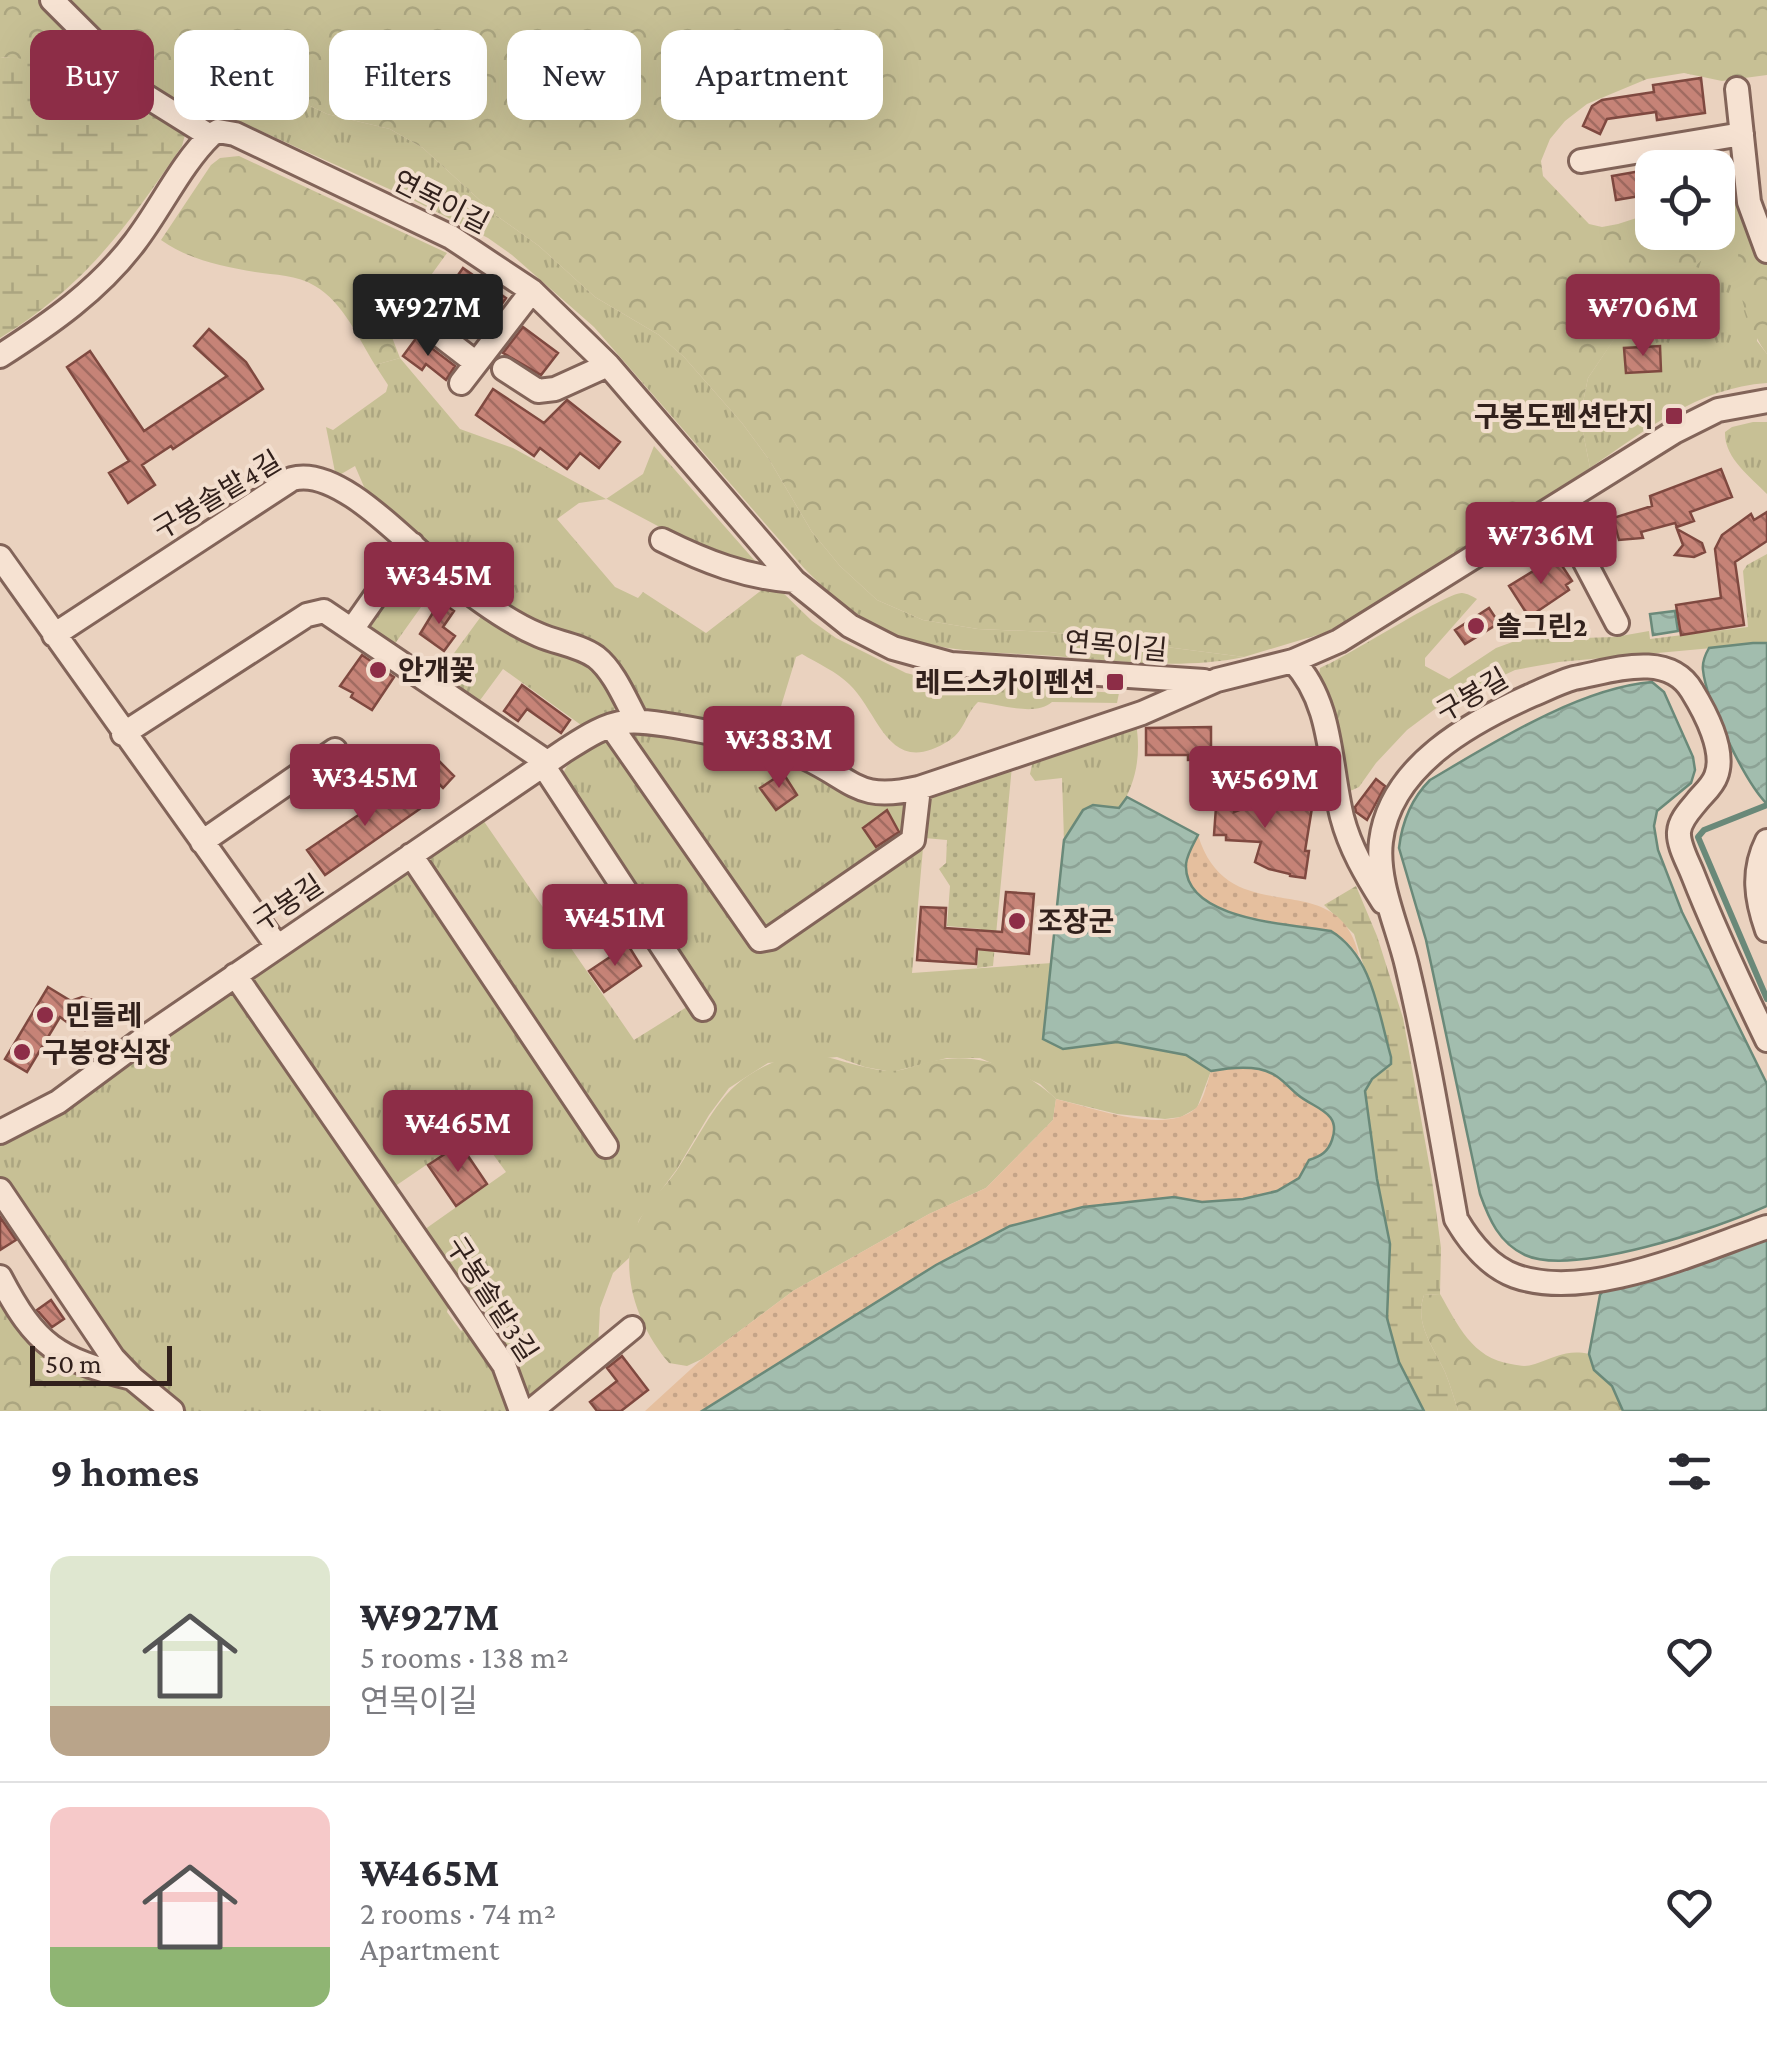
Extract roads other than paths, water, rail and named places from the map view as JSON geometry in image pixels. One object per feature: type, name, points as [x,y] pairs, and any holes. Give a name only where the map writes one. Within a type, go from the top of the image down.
[{"type":"street","name":"연목이길","points":[[52,0],[91,39],[122,81],[210,136],[218,132],[235,134],[427,224],[532,291],[608,364],[794,581],[850,626],[893,648],[932,661],[1152,680],[1217,680]]},
{"type":"street","points":[[1737,88],[1747,187],[1753,219],[1767,251]]},
{"type":"street","points":[[1580,161],[1742,134]]},
{"type":"street","points":[[0,356],[40,331],[103,278],[133,246],[210,136]]},
{"type":"street","points":[[1747,187],[1767,201]]},
{"type":"street","points":[[461,383],[532,291]]},
{"type":"street","points":[[424,322],[476,363]]},
{"type":"street","points":[[504,369],[538,391],[555,389],[608,364]]},
{"type":"street","name":"구봉길","points":[[0,1132],[58,1102],[277,946],[545,764],[611,726],[637,721],[794,753],[862,791],[894,794],[919,788],[1142,713],[1217,680],[1293,661],[1359,630],[1698,418],[1738,404],[1767,402]]},
{"type":"street","name":"구봉솔밭4길","points":[[54,635],[300,477],[314,478],[356,499],[505,616],[537,635],[598,659],[637,721]]},
{"type":"street","points":[[1556,507],[1617,623]]},
{"type":"street","points":[[662,540],[738,573],[794,581]]},
{"type":"street","points":[[353,628],[412,544]]},
{"type":"street","points":[[0,558],[277,946]]},
{"type":"street","points":[[123,734],[316,611],[335,616],[545,764],[703,1008]]},
{"type":"street","name":"구봉길","points":[[1293,661],[1304,672],[1320,706],[1349,839],[1396,924]]},
{"type":"street","name":"구봉길","points":[[1767,1040],[1712,924],[1679,832],[1684,816],[1716,780],[1720,764],[1717,746],[1692,689],[1677,673],[1657,666],[1626,668],[1552,686],[1453,736],[1416,771],[1392,804],[1381,840],[1382,871],[1432,1088],[1456,1219],[1470,1244],[1512,1275],[1544,1284],[1581,1283],[1638,1270],[1767,1227]]},
{"type":"street","points":[[611,726],[760,940],[771,938],[913,840],[919,788]]},
{"type":"street","points":[[202,842],[336,750]]},
{"type":"street","points":[[1767,841],[1757,868],[1756,896],[1767,930]]},
{"type":"street","points":[[411,856],[606,1146]]},
{"type":"street","name":"구봉솔밭3길","points":[[235,975],[504,1365],[521,1411]]},
{"type":"street","points":[[0,1190],[62,1287],[132,1378],[172,1411]]},
{"type":"street","points":[[0,1277],[22,1318],[44,1342],[77,1362],[132,1378]]},
{"type":"street","points":[[531,1411],[632,1328]]},
{"type":"water","points":[[1675,611],[1678,631],[1653,635],[1650,614]]},
{"type":"water","points":[[1767,643],[1767,804],[1728,740],[1703,670],[1709,648]]},
{"type":"water","points":[[1652,682],[1664,692],[1695,770],[1691,783],[1657,811],[1654,826],[1658,850],[1682,912],[1767,1084],[1767,1206],[1646,1247],[1576,1260],[1547,1260],[1525,1255],[1508,1244],[1491,1221],[1480,1194],[1426,940],[1399,848],[1400,838],[1413,803],[1430,780],[1566,706],[1624,686]]},
{"type":"water","points":[[1127,797],[1198,835],[1186,864],[1190,883],[1202,898],[1243,916],[1331,931],[1345,942],[1365,970],[1391,1057],[1391,1064],[1372,1079],[1365,1091],[1390,1244],[1387,1318],[1399,1362],[1424,1411],[702,1411],[936,1265],[1010,1226],[1083,1207],[1174,1197],[1202,1202],[1243,1199],[1277,1191],[1299,1178],[1309,1160],[1328,1148],[1334,1131],[1330,1117],[1266,1071],[1211,1071],[1186,1055],[1117,1042],[1063,1049],[1043,1039],[1064,840],[1083,810],[1093,805],[1119,808]]},
{"type":"water","points":[[1767,1239],[1767,1411],[1623,1411],[1612,1386],[1594,1370],[1589,1354],[1600,1295],[1608,1284],[1700,1262]]},
{"type":"waterway","points":[[1767,805],[1704,830],[1698,837],[1767,999]]},
{"type":"place","name":"구봉도펜션단지","points":[[1674,416]]},
{"type":"place","name":"솔그린2","points":[[1476,626]]},
{"type":"place","name":"안개꽃","points":[[378,670]]},
{"type":"place","name":"레드스카이펜션","points":[[1115,682]]},
{"type":"place","name":"조장군","points":[[1017,921]]},
{"type":"place","name":"민들레","points":[[45,1015]]},
{"type":"place","name":"구봉양식장","points":[[22,1052]]}]
